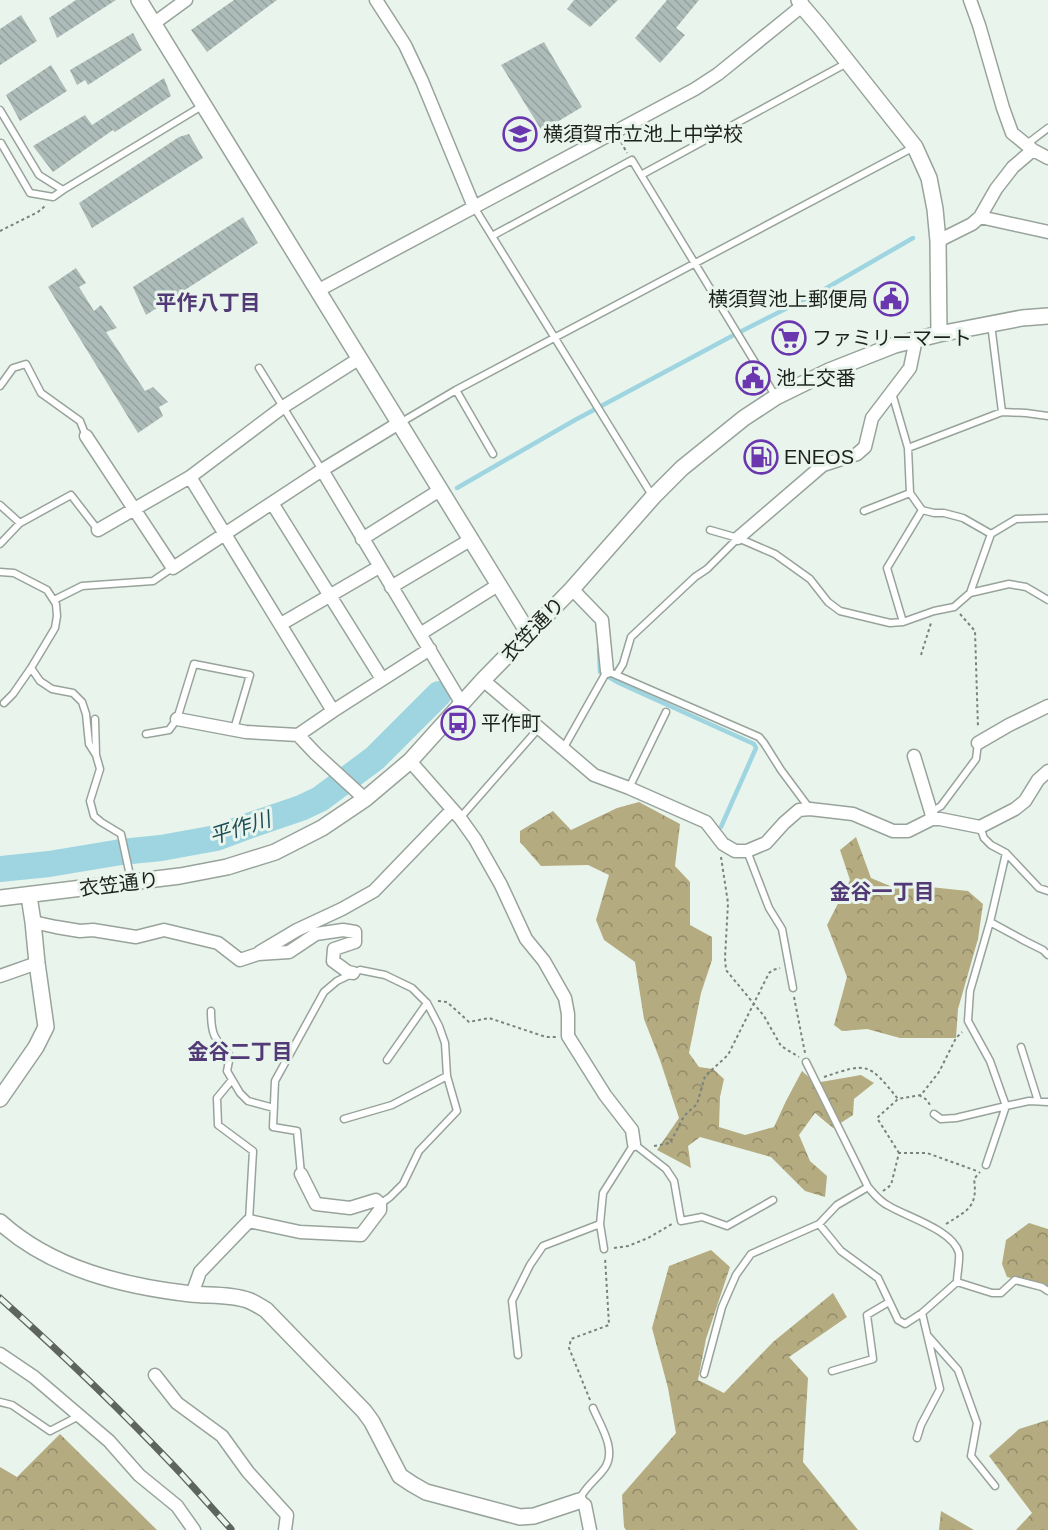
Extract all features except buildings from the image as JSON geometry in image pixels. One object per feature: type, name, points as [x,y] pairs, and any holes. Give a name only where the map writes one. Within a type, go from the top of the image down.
[{"type":"street","points":[[139,0],[529,634]]},
{"type":"street","points":[[153,24],[186,0]]},
{"type":"street","points":[[376,0],[405,45],[474,207]]},
{"type":"street","points":[[970,0],[1012,133],[1030,148],[1048,158]]},
{"type":"street","points":[[317,291],[695,89],[718,75],[800,3],[915,147],[929,178],[938,241],[939,334]]},
{"type":"street","points":[[938,241],[972,224],[980,217],[996,189],[1030,148]]},
{"type":"street","points":[[980,217],[1048,232]]},
{"type":"street","name":"衣笠通り","points":[[0,898],[180,876],[227,867],[275,852],[322,828],[365,799],[410,761],[483,680],[572,589],[653,497],[682,468],[744,418],[776,397],[829,371],[895,345],[1022,318],[1048,316]]},
{"type":"street","points":[[738,538],[823,465],[857,454],[866,447],[872,418],[910,368],[916,339]]},
{"type":"street","points":[[98,530],[190,477],[283,407],[360,358]]},
{"type":"street","points":[[86,436],[173,568],[322,470],[399,423]]},
{"type":"street","points":[[322,470],[462,704]]},
{"type":"street","points":[[190,477],[333,711]]},
{"type":"street","points":[[362,539],[440,490]]},
{"type":"street","points":[[272,503],[382,679]]},
{"type":"street","points":[[391,587],[470,540]]},
{"type":"street","points":[[281,624],[380,567]]},
{"type":"street","points":[[420,634],[498,585]]},
{"type":"street","points":[[572,589],[602,620],[612,673]]},
{"type":"street","points":[[177,719],[246,732],[298,735],[430,650]]},
{"type":"street","points":[[483,680],[594,775],[706,822],[723,844],[735,851],[747,851],[766,843],[799,810],[810,809],[853,814],[893,831],[909,831],[931,816]]},
{"type":"street","points":[[978,743],[1048,706]]},
{"type":"street","points":[[298,735],[365,799]]},
{"type":"street","points":[[914,756],[931,816]]},
{"type":"street","points":[[410,761],[475,839],[501,885],[526,939],[544,961],[565,998],[568,1036],[605,1095],[632,1130],[634,1144]]},
{"type":"street","points":[[931,816],[980,827],[1015,809],[1025,801],[1038,780],[1048,771]]},
{"type":"street","points":[[33,922],[64,929],[93,930],[136,937],[164,930],[218,943],[240,960],[258,954],[297,930],[374,891],[456,814]]},
{"type":"street","points":[[0,1099],[36,1047],[45,1027],[29,896]]},
{"type":"street","points":[[258,954],[290,952],[316,934],[343,930],[355,932],[355,942],[334,949],[333,961],[353,973]]},
{"type":"street","points":[[0,976],[37,963]]},
{"type":"street","points":[[192,1294],[200,1272],[249,1221],[300,1232],[361,1235],[380,1210],[380,1204],[376,1200],[350,1208],[316,1204],[301,1174]]},
{"type":"street","points":[[0,1222],[37,1250],[62,1263],[130,1285],[192,1294],[218,1295],[249,1301],[266,1310],[364,1411],[400,1476],[426,1492],[520,1517],[534,1516],[579,1501],[585,1505],[590,1530]]},
{"type":"street","points":[[0,1354],[34,1377],[109,1441],[139,1475],[177,1506],[194,1530]]},
{"type":"street","points":[[155,1375],[177,1403],[222,1436],[248,1472],[287,1515],[285,1530]]},
{"type":"lane","points":[[641,175],[848,62]]},
{"type":"lane","points":[[1,143],[30,193],[53,197],[204,105]]},
{"type":"lane","points":[[0,110],[39,175],[63,190]]},
{"type":"lane","points":[[1030,148],[1048,128]]},
{"type":"lane","points":[[399,423],[456,390],[915,147]]},
{"type":"lane","points":[[492,236],[632,160],[776,397]]},
{"type":"lane","points":[[474,207],[653,497]]},
{"type":"lane","points":[[991,324],[1002,412]]},
{"type":"lane","points":[[0,386],[13,368],[26,364],[41,393],[80,421],[86,436]]},
{"type":"lane","points":[[259,368],[322,470]]},
{"type":"lane","points":[[456,390],[493,454]]},
{"type":"lane","points":[[892,393],[908,448],[910,494],[922,510],[963,518],[991,534]]},
{"type":"lane","points":[[908,448],[1002,412],[1048,416]]},
{"type":"lane","points":[[864,511],[910,494]]},
{"type":"lane","points":[[0,544],[20,523],[70,495],[98,530]]},
{"type":"lane","points":[[0,505],[20,523]]},
{"type":"lane","points":[[903,622],[887,568],[922,510]]},
{"type":"lane","points":[[970,593],[991,534],[1016,519],[1048,518]]},
{"type":"lane","points":[[710,530],[738,538],[775,554],[810,579],[828,602],[840,610],[890,623],[903,622],[934,611],[954,607],[970,593],[1009,584],[1026,588],[1048,600]]},
{"type":"lane","points":[[562,749],[612,673],[623,664],[631,637],[738,538]]},
{"type":"lane","points":[[54,600],[82,586],[153,581],[173,568]]},
{"type":"lane","points":[[0,572],[14,573],[47,591],[56,604],[57,616],[55,628],[32,668],[4,703]]},
{"type":"lane","points":[[146,734],[169,730],[177,719],[194,664],[250,675],[234,730]]},
{"type":"lane","points":[[32,668],[40,681],[52,689],[73,693],[81,702],[87,714],[89,744],[96,755]]},
{"type":"lane","points":[[612,673],[759,737],[810,809]]},
{"type":"lane","points":[[629,788],[666,712]]},
{"type":"lane","points":[[94,719],[96,755],[100,769],[90,801],[94,816],[121,834],[131,882]]},
{"type":"lane","points":[[456,814],[538,729]]},
{"type":"lane","points":[[931,816],[976,759],[978,743]]},
{"type":"lane","points":[[980,827],[984,838],[991,845],[1006,853],[1039,888],[1048,891]]},
{"type":"lane","points":[[747,851],[769,908],[782,928],[793,988]]},
{"type":"lane","points":[[986,1165],[1006,1106],[990,1061],[968,1021],[970,991],[990,922],[1006,853]]},
{"type":"lane","points":[[990,922],[1043,950],[1048,955]]},
{"type":"lane","points":[[301,1174],[297,1131],[273,1127],[275,1081],[324,992],[337,981],[360,970],[385,975],[412,988],[427,1003],[445,1044],[447,1076],[457,1111],[419,1151],[403,1184],[380,1204]]},
{"type":"lane","points":[[387,1060],[427,1003]]},
{"type":"lane","points":[[211,1011],[211,1029],[217,1042],[230,1056],[226,1071],[231,1081],[248,1101],[274,1108]]},
{"type":"lane","points":[[1021,1047],[1038,1101]]},
{"type":"lane","points":[[806,1062],[868,1187],[887,1206],[937,1230],[952,1241],[959,1254],[957,1282],[922,1313],[905,1324],[898,1320],[878,1278],[840,1251],[819,1224]]},
{"type":"lane","points":[[344,1119],[392,1105],[447,1076]]},
{"type":"lane","points":[[231,1081],[217,1098],[218,1125],[253,1151],[249,1221]]},
{"type":"lane","points":[[934,1114],[941,1119],[956,1118],[1006,1106],[1038,1101],[1048,1102]]},
{"type":"lane","points":[[604,1249],[600,1224],[603,1193],[634,1144],[666,1169],[674,1181],[681,1221],[702,1217],[727,1226],[773,1200]]},
{"type":"lane","points":[[704,1374],[722,1307],[736,1275],[751,1254],[819,1224],[837,1205],[868,1187]]},
{"type":"lane","points":[[518,1355],[512,1301],[530,1265],[543,1246],[600,1224]]},
{"type":"lane","points":[[957,1282],[992,1293],[1001,1293],[1015,1280],[1048,1290]]},
{"type":"lane","points":[[832,1371],[873,1359],[867,1316],[889,1302]]},
{"type":"lane","points":[[917,1438],[921,1425],[940,1389],[922,1313]]},
{"type":"lane","points":[[928,1336],[958,1370],[977,1423],[971,1456],[995,1486]]},
{"type":"lane","points":[[0,1402],[12,1405],[50,1431],[79,1416]]},
{"type":"lane","points":[[579,1501],[584,1490],[606,1467],[609,1455],[607,1440],[593,1408]]},
{"type":"path","points":[[615,132],[632,160]]},
{"type":"path","points":[[0,231],[38,212],[53,197]]},
{"type":"path","points":[[954,607],[975,631],[978,743]]},
{"type":"path","points":[[921,655],[934,611]]},
{"type":"path","points":[[723,844],[721,855],[728,903],[726,970],[764,1016],[781,1046],[806,1062]]},
{"type":"path","points":[[634,1144],[651,1147],[670,1143],[684,1116],[697,1104],[705,1076],[728,1055],[769,973],[789,967]]},
{"type":"path","points":[[793,988],[806,1062]]},
{"type":"path","points":[[427,1003],[435,1000],[447,1002],[469,1022],[489,1018],[546,1037],[568,1036]]},
{"type":"path","points":[[921,1095],[939,1072],[956,1038],[970,1024]]},
{"type":"path","points":[[815,1079],[862,1067],[879,1076],[898,1099]]},
{"type":"path","points":[[876,1197],[891,1185],[899,1154],[877,1118],[898,1099],[913,1095],[921,1095],[927,1100],[934,1114]]},
{"type":"path","points":[[899,1154],[927,1153],[980,1172]]},
{"type":"path","points":[[937,1230],[966,1212],[973,1204],[976,1192],[974,1179],[986,1165]]},
{"type":"path","points":[[593,1408],[569,1348],[571,1339],[609,1325],[604,1249],[628,1246],[648,1238],[666,1226],[681,1221]]},
{"type":"green space","points":[[639,802],[680,824],[675,866],[690,882],[690,925],[712,937],[712,960],[701,993],[689,1053],[699,1067],[713,1069],[724,1079],[720,1097],[719,1127],[745,1135],[774,1127],[802,1071],[815,1083],[861,1075],[874,1083],[854,1099],[853,1115],[833,1128],[815,1113],[799,1135],[810,1161],[827,1176],[825,1197],[805,1191],[771,1157],[700,1137],[688,1146],[691,1168],[657,1150],[679,1118],[644,1019],[635,962],[604,940],[596,920],[609,875],[588,865],[541,866],[520,842],[520,831],[553,811],[571,830],[617,808]]},
{"type":"green space","points":[[856,837],[871,878],[890,886],[968,891],[983,904],[978,939],[958,1009],[956,1038],[900,1038],[867,1029],[842,1031],[834,1025],[847,977],[827,925],[850,880],[840,850]]},
{"type":"green space","points":[[1029,1223],[1048,1229],[1048,1286],[1007,1277],[1002,1264],[1006,1240]]},
{"type":"green space","points":[[711,1250],[730,1267],[706,1339],[698,1380],[724,1393],[773,1342],[833,1293],[847,1317],[789,1357],[808,1378],[803,1462],[858,1530],[626,1530],[624,1527],[622,1495],[676,1433],[668,1388],[652,1328],[669,1266]]},
{"type":"green space","points":[[1048,1420],[1048,1530],[1016,1530],[1032,1513],[989,1456],[1019,1429]]},
{"type":"green space","points":[[60,1434],[157,1530],[0,1530],[0,1467],[17,1477]]},
{"type":"green space","points":[[941,1511],[974,1530],[939,1530]]},
{"type":"waterway","points":[[457,488],[575,420],[823,290],[913,238]]},
{"type":"waterway","points":[[599,648],[600,672],[619,683],[754,744],[756,748],[721,827]]},
{"type":"waterway","name":"平作川","points":[[0,869],[161,848],[216,838],[301,808],[320,799],[375,758],[439,694]]},
{"type":"railway","points":[[0,1298],[130,1421],[231,1529]]},
{"type":"place","name":"横須賀市立池上中学校","points":[[520,134]]},
{"type":"place","name":"横須賀池上郵便局","points":[[891,299]]},
{"type":"place","name":"ファミリーマート","points":[[789,338]]},
{"type":"place","name":"池上交番","points":[[753,378]]},
{"type":"place","name":"ENEOS","points":[[761,457]]},
{"type":"place","name":"平作町","points":[[458,723]]},
{"type":"district","name":"平作八丁目","points":[[208,303]]},
{"type":"district","name":"金谷一丁目","points":[[882,892]]},
{"type":"district","name":"金谷二丁目","points":[[240,1052]]}]
